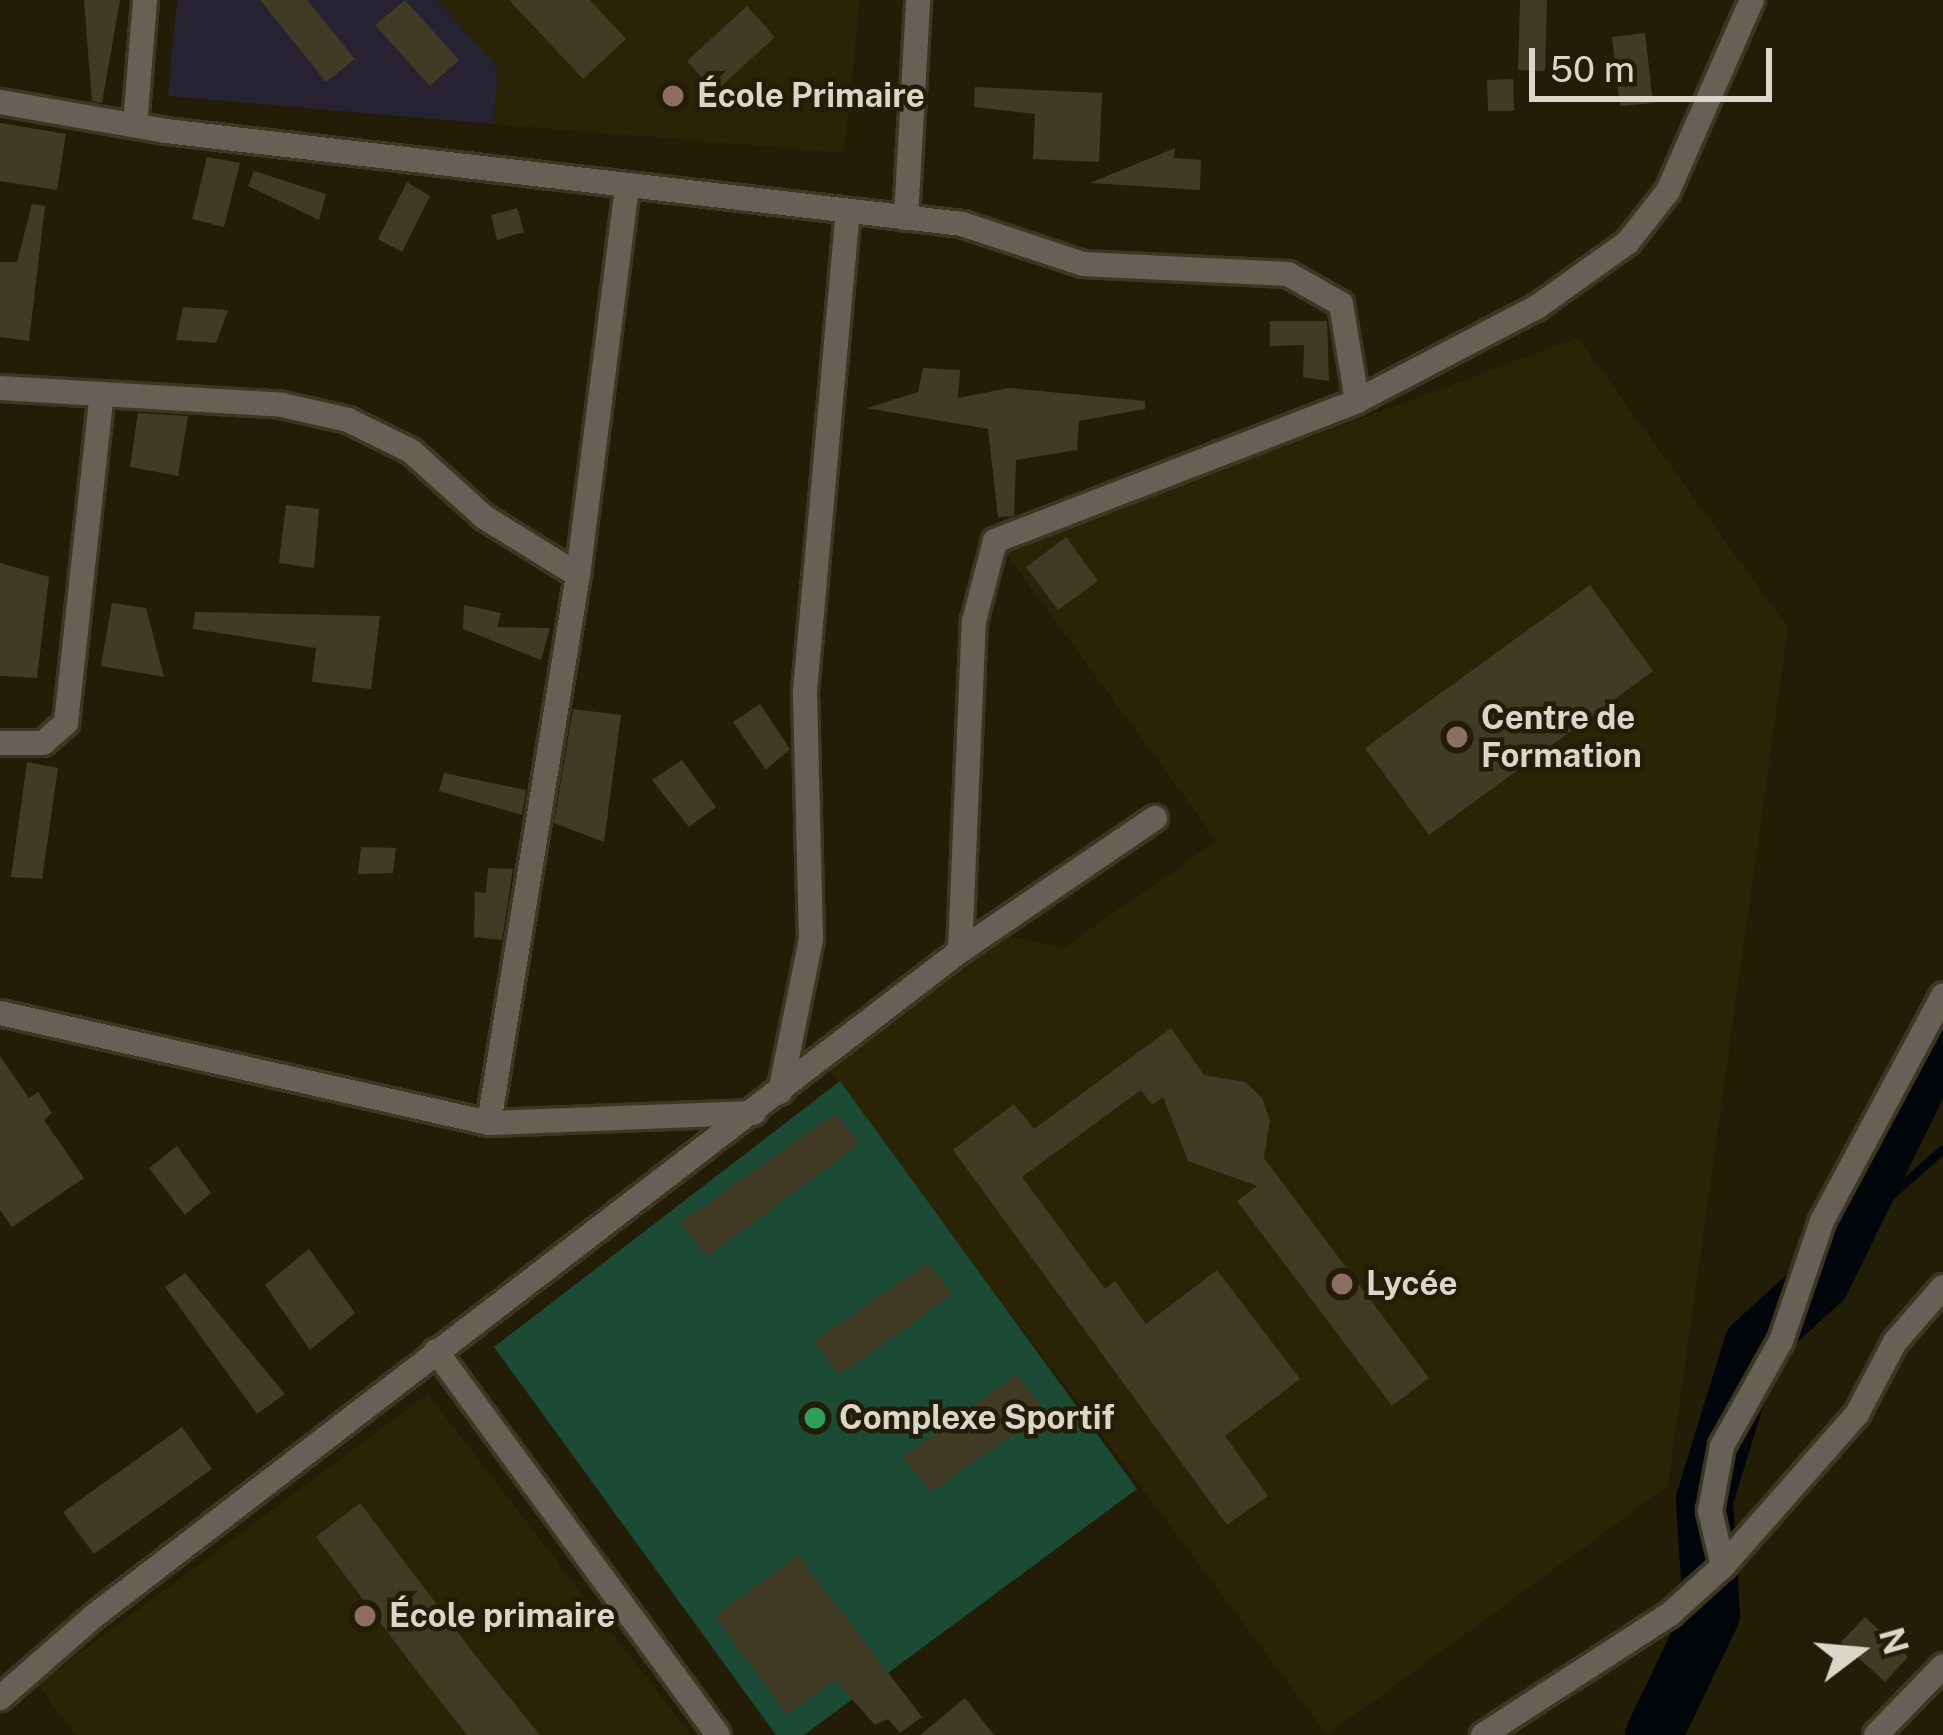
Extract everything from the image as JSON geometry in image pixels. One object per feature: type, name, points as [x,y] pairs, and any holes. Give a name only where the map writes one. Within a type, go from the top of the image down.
[{"type":"street","points":[[135,125],[146,0]]},
{"type":"street","points":[[906,218],[918,0]]},
{"type":"street","points":[[960,951],[974,621],[995,541],[1358,401],[1538,307],[1628,242],[1668,190],[1752,0]]},
{"type":"street","points":[[0,102],[135,125],[627,190],[847,216],[962,224],[1083,264],[1308,278],[1351,323],[1358,401]]},
{"type":"street","points":[[489,1123],[578,575],[627,190]]},
{"type":"street","points":[[780,1092],[811,939],[805,691],[847,216]]},
{"type":"street","points":[[0,388],[282,405],[348,420],[412,451],[484,518],[578,575]]},
{"type":"street","points":[[0,743],[43,743],[66,723],[102,394]]},
{"type":"street","points":[[0,1698],[436,1351],[754,1113],[960,951],[1155,818]]},
{"type":"street","points":[[1723,1566],[1710,1511],[1722,1446],[1781,1341],[1822,1221],[1943,995]]},
{"type":"street","points":[[0,1013],[489,1123],[754,1113]]},
{"type":"street","points":[[1483,1735],[1670,1614],[1723,1566],[1857,1414],[1895,1342],[1943,1287]]},
{"type":"street","points":[[436,1351],[718,1735]]},
{"type":"street","points":[[1876,1735],[1943,1666]]},
{"type":"shaded area","points":[[177,0],[438,0],[498,68],[494,124],[168,96]]},
{"type":"shaded area","name":"École Primaire","points":[[438,0],[860,0],[844,153],[494,124],[498,68]]},
{"type":"shaded area","points":[[1578,338],[1788,628],[1668,1486],[1327,1735],[828,1070],[1004,935],[1063,948],[1217,841],[1004,551]]},
{"type":"shaded area","name":"École primaire","points":[[428,1394],[691,1735],[75,1735],[38,1684]]},
{"type":"green space","name":"Complexe Sportif","points":[[840,1081],[1137,1489],[804,1735],[776,1735],[494,1347]]},
{"type":"building","points":[[84,0],[120,0],[102,103],[92,101]]},
{"type":"building","points":[[260,0],[307,0],[355,59],[326,82]]},
{"type":"building","points":[[405,0],[459,60],[430,86],[375,25]]},
{"type":"building","points":[[509,0],[590,0],[626,39],[583,79]]},
{"type":"building","points":[[1520,0],[1547,0],[1545,71],[1518,70]]},
{"type":"building","points":[[747,6],[775,37],[715,92],[687,61]]},
{"type":"building","points":[[1645,33],[1653,103],[1620,106],[1612,37]]},
{"type":"building","points":[[1513,79],[1514,111],[1488,111],[1487,80]]},
{"type":"building","points":[[975,87],[1102,93],[1099,162],[1033,159],[1035,114],[974,107]]},
{"type":"building","points":[[0,123],[66,134],[57,190],[0,181]]},
{"type":"building","points":[[1175,148],[1174,158],[1201,160],[1200,190],[1090,183]]},
{"type":"building","points":[[207,157],[240,163],[224,227],[192,219]]},
{"type":"building","points":[[254,171],[326,194],[319,220],[248,186]]},
{"type":"building","points":[[407,182],[430,196],[402,252],[378,239]]},
{"type":"building","points":[[32,204],[45,206],[29,341],[0,337],[0,262],[17,262]]},
{"type":"building","points":[[517,208],[524,232],[497,240],[491,215]]},
{"type":"building","points":[[183,307],[228,310],[216,343],[176,340]]},
{"type":"building","points":[[1270,321],[1327,321],[1329,381],[1303,377],[1304,345],[1270,346]]},
{"type":"building","points":[[923,368],[960,370],[958,398],[1009,388],[1145,401],[1145,409],[1079,421],[1077,450],[1016,460],[1014,516],[998,517],[988,429],[867,408],[918,392]]},
{"type":"building","points":[[138,413],[188,416],[178,476],[130,467]]},
{"type":"building","points":[[286,505],[319,509],[314,568],[279,563]]},
{"type":"building","points":[[1066,537],[1098,581],[1058,610],[1026,567]]},
{"type":"building","points":[[0,563],[49,577],[37,678],[0,676]]},
{"type":"building","points":[[1590,585],[1653,671],[1429,835],[1365,748]]},
{"type":"building","points":[[112,603],[146,608],[164,677],[101,666]]},
{"type":"building","points":[[464,605],[501,613],[497,627],[550,628],[541,660],[463,629]]},
{"type":"building","points":[[195,612],[380,616],[371,689],[312,682],[316,648],[193,629]]},
{"type":"building","points":[[760,704],[790,749],[766,770],[733,722]]},
{"type":"building","points":[[573,709],[621,715],[604,842],[554,823]]},
{"type":"building","points":[[682,760],[716,807],[689,827],[652,780]]},
{"type":"building","points":[[27,762],[58,768],[42,879],[11,877]]},
{"type":"building","points":[[444,773],[526,790],[522,815],[439,791]]},
{"type":"building","points":[[361,847],[396,848],[393,873],[358,874]]},
{"type":"building","points":[[488,868],[513,869],[502,940],[474,937],[475,892],[486,893]]},
{"type":"building","points":[[1171,1028],[1204,1075],[1245,1082],[1262,1098],[1270,1120],[1264,1158],[1429,1378],[1392,1406],[1237,1201],[1257,1186],[1188,1161],[1163,1097],[1152,1105],[1141,1090],[1022,1177],[1105,1289],[1115,1281],[1146,1324],[1217,1270],[1300,1379],[1225,1436],[1268,1496],[1227,1525],[953,1150],[1014,1104],[1034,1129]]},
{"type":"building","points":[[0,1056],[29,1098],[38,1092],[52,1113],[44,1120],[84,1178],[12,1227],[0,1210]]},
{"type":"building","points":[[835,1113],[860,1143],[707,1257],[680,1223]]},
{"type":"building","points":[[177,1146],[211,1193],[185,1215],[149,1168]]},
{"type":"building","points":[[309,1249],[355,1313],[310,1350],[265,1285]]},
{"type":"building","points":[[928,1263],[952,1295],[839,1375],[814,1341]]},
{"type":"building","points":[[185,1273],[285,1394],[257,1414],[165,1287]]},
{"type":"building","points":[[1017,1374],[1046,1412],[931,1492],[903,1457]]},
{"type":"building","points":[[182,1427],[212,1469],[94,1554],[63,1512]]},
{"type":"building","points":[[360,1503],[540,1735],[467,1735],[416,1670],[316,1537]]},
{"type":"building","points":[[798,1555],[922,1717],[900,1733],[888,1719],[875,1725],[835,1680],[787,1715],[715,1616]]},
{"type":"building","points":[[1865,1617],[1908,1657],[1885,1682],[1841,1642]]},
{"type":"building","points":[[965,1698],[994,1735],[920,1735]]},
{"type":"waterway","points":[[1653,1735],[1711,1614],[1704,1499],[1752,1344],[1821,1281],[1943,1032]]},
{"type":"waterway","points":[[1840,1240],[1943,1149]]},
{"type":"place","name":"École Primaire","points":[[673,96]]},
{"type":"place","name":"Centre de Formation","points":[[1457,737]]},
{"type":"place","name":"Lycée","points":[[1342,1284]]},
{"type":"place","name":"Complexe Sportif","points":[[815,1418]]},
{"type":"place","name":"École primaire","points":[[365,1616]]}]
